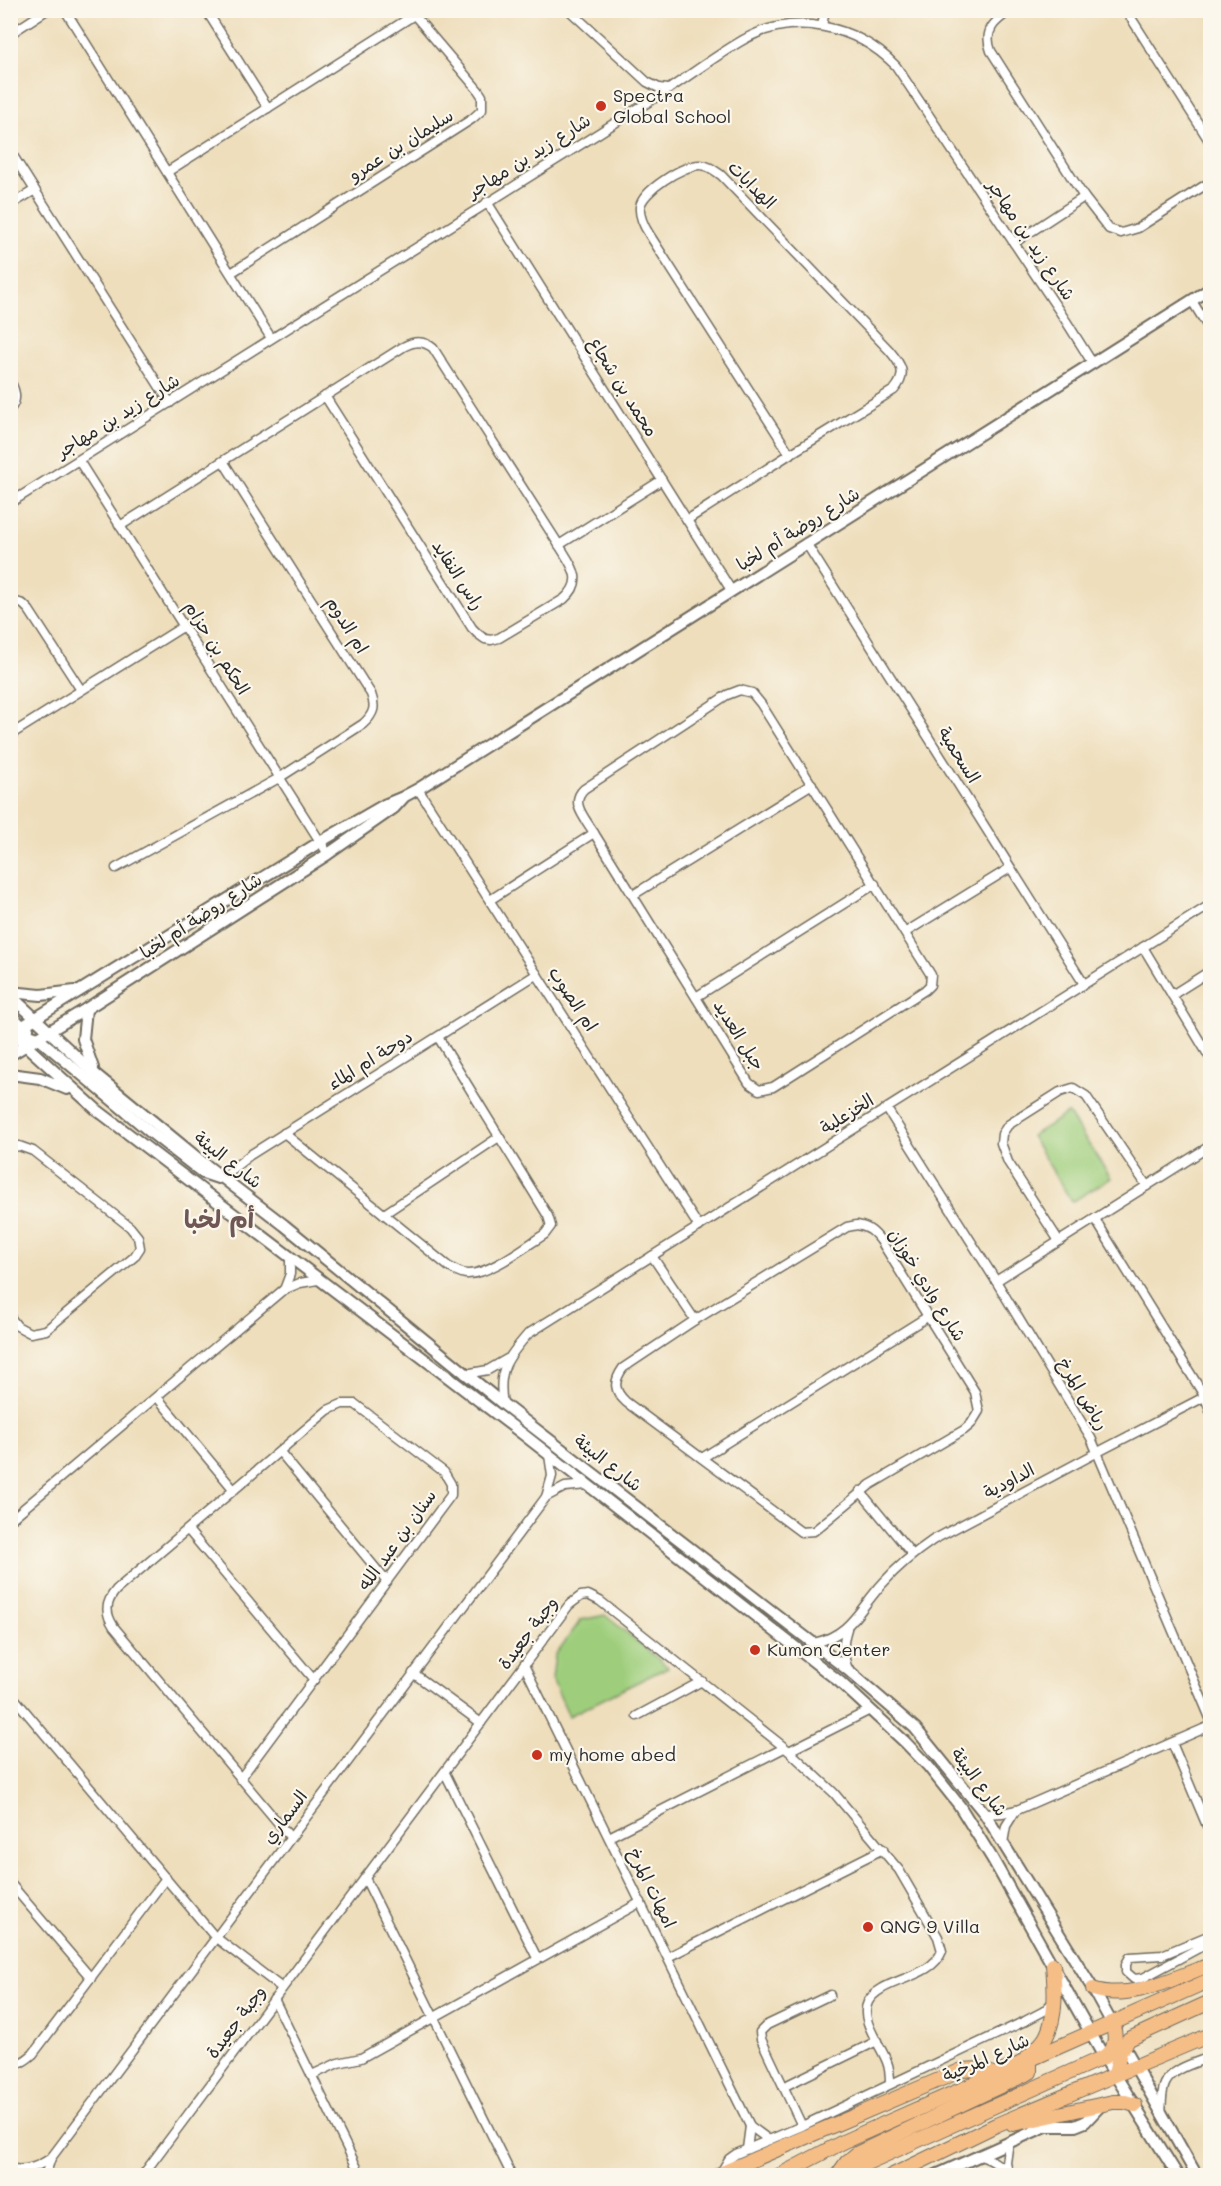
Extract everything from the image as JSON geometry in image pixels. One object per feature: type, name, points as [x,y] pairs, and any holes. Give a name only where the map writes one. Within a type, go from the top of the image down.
[{"type":"highway","points":[[837,2175],[858,2153],[1028,2073],[1031,2067],[1023,2062],[1046,2037],[1055,2001],[1053,1965]]},
{"type":"highway","points":[[1093,1989],[1108,1993],[1132,1991],[1210,1965]]},
{"type":"highway","name":"شارع المرخية","points":[[778,2175],[845,2141],[1210,1980]]},
{"type":"highway","points":[[1115,2074],[1116,2063],[1123,2045],[1134,2035],[1210,2002]]},
{"type":"highway","points":[[837,2175],[1104,2057],[1115,2044],[1116,2036],[1112,2023]]},
{"type":"highway","points":[[891,2175],[996,2125],[1134,2065],[1210,2035]]},
{"type":"highway","points":[[719,2175],[962,2070],[979,2068],[994,2074]]},
{"type":"highway","points":[[996,2125],[1019,2123],[1119,2102],[1135,2105]]},
{"type":"street","points":[[10,34],[47,10]]},
{"type":"street","points":[[65,10],[272,338]]},
{"type":"street","points":[[206,10],[268,108]]},
{"type":"street","points":[[569,10],[647,82],[659,88],[669,89]]},
{"type":"street","points":[[822,26],[825,10]]},
{"type":"street","points":[[1011,10],[993,23],[988,36],[989,44],[996,59],[1084,197],[1109,229],[1127,232],[1138,228],[1210,182]]},
{"type":"street","points":[[1126,10],[1210,142]]},
{"type":"street","points":[[167,172],[412,13]]},
{"type":"street","name":"سليمان بن عمرو","points":[[231,273],[472,119],[482,110],[483,103],[478,90],[412,13]]},
{"type":"street","name":"شارع زيد بن مهاجر","points":[[10,503],[669,89],[743,40],[785,26],[822,26],[857,37],[878,50],[896,66],[1093,364]]},
{"type":"street","points":[[10,151],[170,403]]},
{"type":"street","name":"الهدايات","points":[[687,520],[894,390],[903,377],[901,364],[721,175],[707,166],[694,166],[680,171],[647,193],[640,207],[641,218],[790,454]]},
{"type":"street","points":[[10,206],[35,190]]},
{"type":"street","points":[[1014,243],[1084,197]]},
{"type":"street","name":"محمد بن شجاع","points":[[487,202],[731,590]]},
{"type":"street","name":"شارع روضة أم لخبا","points":[[11,1033],[320,842],[384,805],[418,789],[1210,289]]},
{"type":"street","points":[[1192,301],[1210,330]]},
{"type":"street","name":"راس النفايد","points":[[120,526],[325,396],[403,347],[417,342],[426,343],[439,357],[559,545],[575,574],[576,581],[572,592],[499,638],[491,640],[478,634],[325,396]]},
{"type":"street","points":[[10,381],[16,399],[10,409]]},
{"type":"street","name":"الحكم بن حزام","points":[[79,461],[328,854]]},
{"type":"street","name":"ام الدوم","points":[[223,461],[374,701],[373,712],[363,724],[279,778]]},
{"type":"street","points":[[559,545],[662,480]]},
{"type":"street","name":"السحمية","points":[[806,543],[1084,984]]},
{"type":"street","points":[[10,600],[23,604],[29,610],[81,690]]},
{"type":"street","points":[[10,735],[184,626]]},
{"type":"street","name":"جبل العديد","points":[[740,690],[752,693],[906,932],[931,975],[930,985],[782,1081],[766,1090],[759,1090],[749,1083],[594,833],[578,805],[579,794],[718,702],[740,690]]},
{"type":"street","points":[[116,868],[279,778]]},
{"type":"street","points":[[633,894],[812,784]]},
{"type":"street","name":"ام الصوب","points":[[418,789],[699,1227]]},
{"type":"street","name":"شارع روضة أم لخبا","points":[[10,1055],[328,854],[394,808],[403,798]]},
{"type":"street","points":[[489,900],[594,833]]},
{"type":"street","points":[[906,932],[1010,868]]},
{"type":"street","points":[[696,997],[875,884]]},
{"type":"street","name":"الخزعلية","points":[[465,1374],[488,1370],[507,1359],[528,1334],[1210,905]]},
{"type":"street","points":[[1143,947],[1210,1058]]},
{"type":"street","points":[[1172,995],[1210,971]]},
{"type":"street","name":"دوحة ام الماء","points":[[225,1178],[250,1155],[537,974]]},
{"type":"street","points":[[10,993],[41,995],[84,988]]},
{"type":"street","name":"شارع البيئة","points":[[10,993],[95,1074],[465,1374],[814,1643],[915,1728],[984,1814],[1003,1843],[1093,1989],[1197,2175]]},
{"type":"street","points":[[86,1009],[83,1039],[95,1074]]},
{"type":"street","points":[[10,1014],[23,1027],[35,1032],[49,1032]]},
{"type":"street","points":[[11,1033],[23,1033],[38,1038],[194,1166],[210,1176],[225,1178]]},
{"type":"street","name":"شارع البيئة","points":[[11,1033],[78,1095],[549,1455],[840,1682],[928,1766],[959,1805],[981,1839],[1104,2057],[1178,2175]]},
{"type":"street","points":[[284,1133],[449,1267],[467,1274],[490,1268],[545,1234],[551,1226],[550,1220],[438,1037]]},
{"type":"street","points":[[10,1074],[40,1078],[78,1095]]},
{"type":"street","points":[[1059,1241],[1008,1162],[1001,1143],[1002,1134],[1008,1125],[1060,1092],[1073,1088],[1086,1096],[1147,1186]]},
{"type":"street","name":"رياض المرخ","points":[[887,1109],[1081,1419],[1098,1452],[1210,1718]]},
{"type":"street","points":[[384,1214],[499,1137]]},
{"type":"street","points":[[10,1148],[19,1146],[33,1151],[130,1227],[138,1237],[140,1248],[134,1257],[46,1330],[30,1333],[17,1326],[10,1317]]},
{"type":"street","points":[[996,1281],[1210,1146]]},
{"type":"street","points":[[1095,1219],[1208,1396],[1210,1411]]},
{"type":"street","name":"شارع وادي خوزان","points":[[857,1225],[866,1227],[875,1232],[975,1392],[979,1411],[964,1430],[860,1491],[814,1531],[801,1532],[618,1395],[615,1387],[617,1377],[623,1368],[695,1320],[847,1227],[857,1225]]},
{"type":"street","points":[[284,1290],[290,1274],[290,1256]]},
{"type":"street","points":[[652,1256],[695,1320]]},
{"type":"street","points":[[10,1505],[14,1517],[284,1290],[300,1283],[318,1280]]},
{"type":"street","points":[[702,1458],[927,1317]]},
{"type":"street","name":"الخزعلية","points":[[503,1404],[501,1381],[507,1359]]},
{"type":"street","name":"الداودية","points":[[814,1643],[831,1638],[847,1629],[882,1584],[912,1554],[961,1525],[1208,1396]]},
{"type":"street","points":[[157,1397],[234,1490]]},
{"type":"street","name":"سنان بن عبد الله","points":[[240,1779],[451,1495],[451,1484],[444,1472],[361,1407],[348,1403],[328,1410],[116,1590],[109,1598],[106,1607],[108,1617],[240,1779],[290,1837]]},
{"type":"street","points":[[280,1452],[387,1582]]},
{"type":"street","name":"السماري","points":[[45,2175],[51,2158],[546,1497],[552,1476],[549,1455]]},
{"type":"street","points":[[546,1497],[565,1486],[587,1485]]},
{"type":"street","points":[[860,1491],[912,1554]]},
{"type":"street","points":[[188,1530],[314,1680]]},
{"type":"street","name":"وجبة جعيدة","points":[[142,2175],[569,1605],[581,1596],[588,1595],[600,1601],[787,1749],[834,1793],[883,1849],[906,1882],[938,1937],[942,1951],[935,1963],[883,1990],[873,1996],[868,2003],[866,2016],[888,2063],[890,2084]]},
{"type":"street","points":[[847,1629],[843,1641],[843,1654],[848,1670]]},
{"type":"street","name":"امهات المرخ","points":[[524,1665],[750,2126],[769,2140]]},
{"type":"street","points":[[413,1673],[481,1723]]},
{"type":"street","points":[[637,1716],[702,1681]]},
{"type":"street","points":[[10,1693],[215,1937],[282,1988]]},
{"type":"street","points":[[609,1837],[870,1710]]},
{"type":"street","points":[[984,1814],[1002,1814],[1017,1810],[1210,1726]]},
{"type":"street","points":[[1172,1743],[1210,1833]]},
{"type":"street","points":[[445,1773],[537,1958]]},
{"type":"street","points":[[1003,1843],[1006,1826],[1017,1810]]},
{"type":"street","points":[[668,1957],[883,1849]]},
{"type":"street","points":[[10,2062],[16,2064],[25,2062],[33,2054],[166,1878]]},
{"type":"street","points":[[365,1878],[512,2175]]},
{"type":"street","points":[[10,1883],[91,1978]]},
{"type":"street","points":[[312,2075],[338,2063],[356,2060],[641,1902]]},
{"type":"street","points":[[1210,1935],[1162,1954],[1130,1957],[1126,1964],[1126,1971],[1134,1979],[1143,1978],[1210,1942]]},
{"type":"street","points":[[802,2126],[761,2039],[760,2032],[768,2025],[830,1995]]},
{"type":"street","points":[[274,1999],[361,2175]]},
{"type":"street","name":"شارع المرخية","points":[[719,2175],[729,2159],[747,2149],[802,2126],[1035,2016],[1055,2001]]},
{"type":"street","points":[[783,2087],[877,2041]]},
{"type":"street","points":[[1161,2114],[1163,2092],[1169,2078],[1178,2071],[1210,2057]]},
{"type":"street","name":"وجبة جعيدة","points":[[888,2063],[907,2077]]},
{"type":"street","points":[[934,2175],[1046,2126],[1075,2126],[1084,2122],[1101,2105]]},
{"type":"street","points":[[747,2149],[750,2126]]},
{"type":"street","points":[[977,2155],[989,2158],[1009,2175],[1006,2163],[1009,2141]]},
{"type":"street","points":[[12,2168],[21,2170],[36,2167],[51,2158]]},
{"type":"street","points":[[12,2168],[22,2175]]},
{"type":"green space","points":[[1068,1113],[1111,1178],[1072,1202],[1031,1136]]},
{"type":"green space","points":[[605,1615],[668,1667],[569,1716],[552,1679],[555,1655],[581,1620]]},
{"type":"place","name":"Spectra Global School","points":[[601,106]]},
{"type":"place","name":"Kumon Center","points":[[755,1650]]},
{"type":"place","name":"my home abed","points":[[537,1755]]},
{"type":"place","name":"QNG 9 Villa","points":[[868,1927]]},
{"type":"district","name":"أم لخبا","points":[[219,1220]]}]
